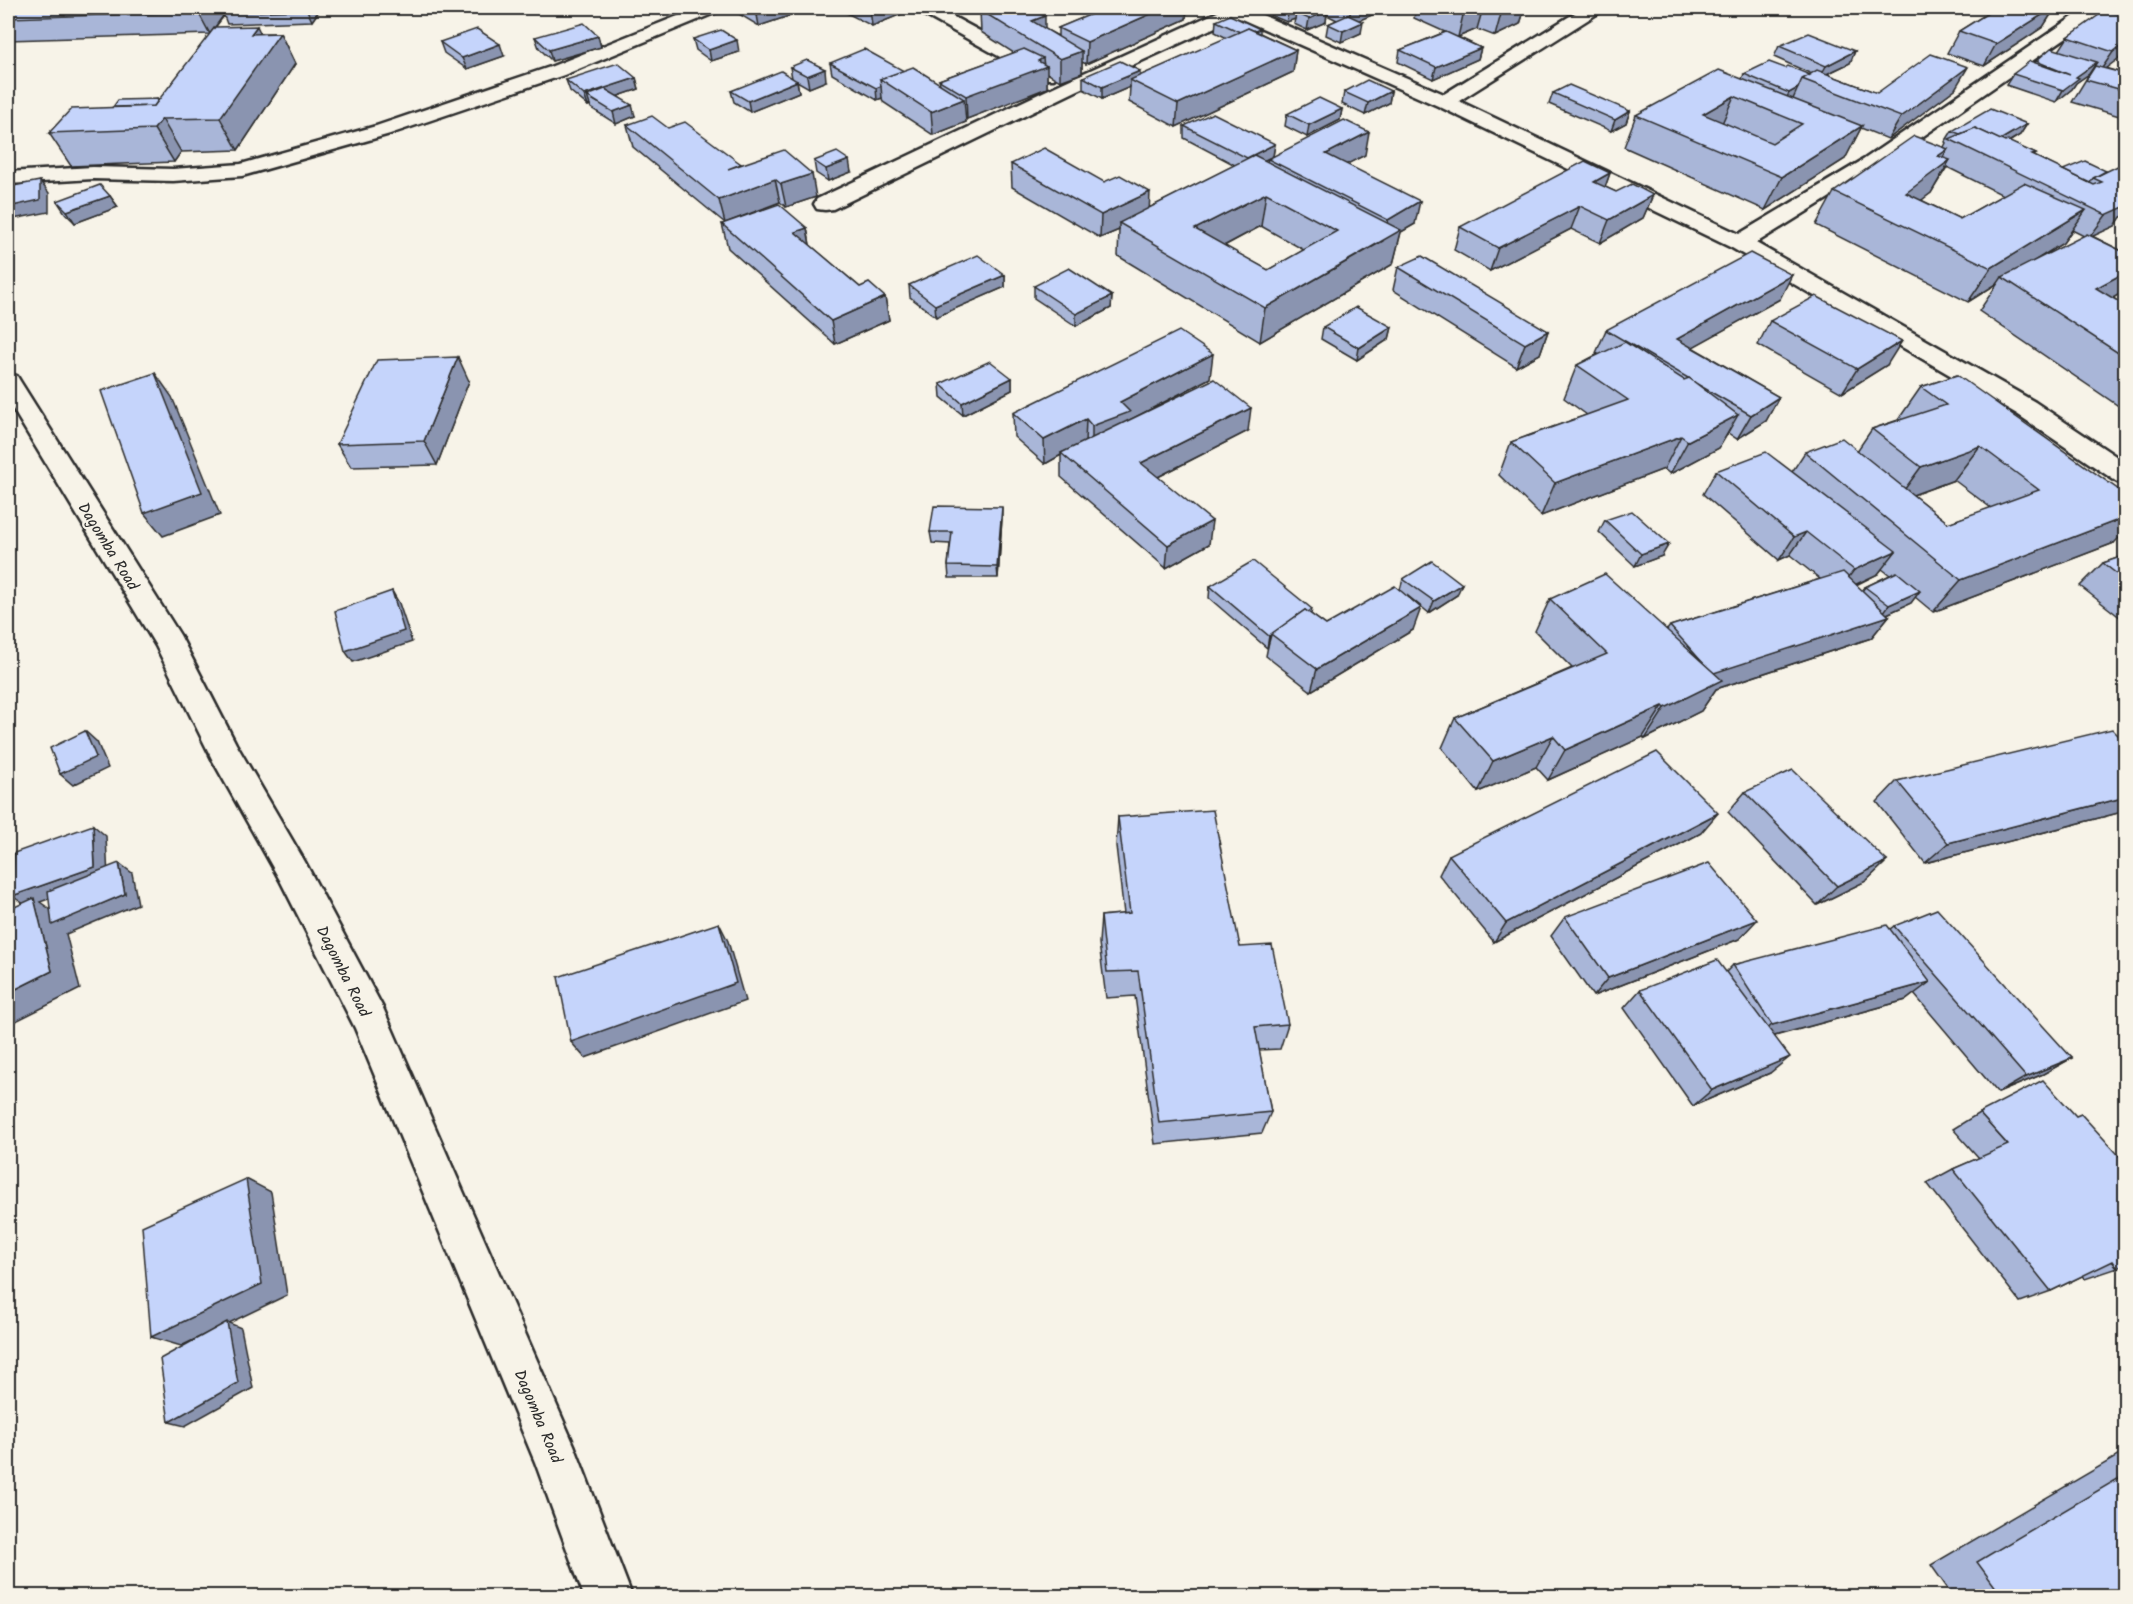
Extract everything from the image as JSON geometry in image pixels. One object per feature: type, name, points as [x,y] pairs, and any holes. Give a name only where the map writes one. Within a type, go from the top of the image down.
[{"type":"street","points":[[8,178],[93,173],[172,175],[242,170],[383,130],[546,75],[711,8]]},
{"type":"street","points":[[925,8],[1069,87]]},
{"type":"street","points":[[1445,102],[1594,8]]},
{"type":"street","points":[[1740,243],[1870,164],[2097,8]]},
{"type":"street","points":[[825,204],[1069,87],[1247,10],[1740,243],[2026,408],[2124,472]]},
{"type":"street","name":"Dagomba Road","points":[[8,381],[169,643],[224,752],[293,872],[370,1020],[558,1461],[608,1596]]},
{"type":"building","points":[[8,8],[202,8],[198,12],[8,18]]},
{"type":"building","points":[[225,8],[308,8],[307,10],[222,13]]},
{"type":"building","points":[[745,8],[779,8],[757,15]]},
{"type":"building","points":[[1030,8],[1045,16],[1032,21],[1082,51],[1060,59],[980,10]]},
{"type":"building","points":[[1106,8],[1164,8],[1087,42],[1058,28]]},
{"type":"building","points":[[1280,8],[1297,8],[1288,11]]},
{"type":"building","points":[[1308,8],[1320,8],[1327,11],[1309,19],[1296,13]]},
{"type":"building","points":[[1445,8],[1482,8],[1463,15]]},
{"type":"building","points":[[1484,8],[1515,8],[1501,14]]},
{"type":"building","points":[[1996,8],[2053,8],[1996,44],[1959,31]]},
{"type":"building","points":[[2106,10],[2126,16],[2126,42],[2113,52],[2068,37]]},
{"type":"building","points":[[1230,15],[1260,29],[1255,31],[1248,28],[1240,32],[1216,21]]},
{"type":"building","points":[[1348,15],[1363,22],[1343,31],[1328,24]]},
{"type":"building","points":[[584,23],[598,36],[549,50],[535,37]]},
{"type":"building","points":[[257,26],[251,34],[280,33],[220,118],[162,119],[154,129],[49,133],[71,109],[154,106],[215,27]]},
{"type":"building","points":[[1248,28],[1296,50],[1178,104],[1130,80]]},
{"type":"building","points":[[477,29],[500,44],[462,58],[440,42]]},
{"type":"building","points":[[721,30],[737,40],[709,50],[693,39]]},
{"type":"building","points":[[1446,32],[1481,48],[1436,67],[1400,50]]},
{"type":"building","points":[[1809,33],[1855,51],[1826,66],[1779,46]]},
{"type":"building","points":[[2051,48],[2097,62],[2063,90],[2013,74],[2030,61],[2070,75],[2036,61]]},
{"type":"building","points":[[864,49],[904,71],[880,79],[881,86],[876,88],[830,63]]},
{"type":"building","points":[[1024,49],[1043,58],[1038,61],[1047,66],[966,96],[939,80]]},
{"type":"building","points":[[1931,54],[1968,67],[1901,117],[1802,79],[1817,70],[1877,93]]},
{"type":"building","points":[[807,60],[825,69],[807,76],[790,67]]},
{"type":"building","points":[[1120,61],[1140,71],[1102,87],[1083,77]]},
{"type":"building","points":[[1769,62],[1785,68],[1788,66],[1810,75],[1802,79],[1798,88],[1789,93],[1744,74]]},
{"type":"building","points":[[618,63],[636,78],[584,95],[566,80]]},
{"type":"building","points":[[2095,66],[2126,74],[2126,91],[2086,80]]},
{"type":"building","points":[[913,67],[964,99],[931,112],[880,79]]},
{"type":"building","points":[[1719,70],[1862,126],[1782,177],[1636,115]],"holes":[[[1734,96],[1802,124],[1772,143],[1703,114]]]},
{"type":"building","points":[[781,71],[797,81],[748,101],[731,91]]},
{"type":"building","points":[[1367,80],[1391,91],[1368,103],[1344,92]]},
{"type":"building","points":[[1569,85],[1630,111],[1615,120],[1553,93]]},
{"type":"building","points":[[605,89],[632,105],[613,112],[587,96]]},
{"type":"building","points":[[1319,98],[1342,109],[1309,125],[1287,114]]},
{"type":"building","points":[[159,99],[154,106],[113,107],[118,100]]},
{"type":"building","points":[[1990,109],[2027,124],[2000,140],[1975,128],[1960,134],[1952,131]]},
{"type":"building","points":[[1213,113],[1275,144],[1247,158],[1184,126]]},
{"type":"building","points":[[652,116],[668,128],[685,122],[741,164],[728,169],[784,150],[812,174],[781,184],[775,179],[719,200],[627,125]]},
{"type":"building","points":[[1344,120],[1369,132],[1326,154],[1420,201],[1388,220],[1268,159]]},
{"type":"building","points":[[1975,128],[2036,154],[2032,155],[2094,185],[2102,182],[2093,178],[2126,162],[2126,198],[2124,199],[2126,206],[2106,215],[1949,139]]},
{"type":"building","points":[[1914,136],[1948,149],[1938,156],[1950,160],[1906,193],[1960,219],[2024,183],[2086,210],[1991,268],[1834,192]]},
{"type":"building","points":[[1044,148],[1104,182],[1120,175],[1150,192],[1101,215],[1011,164]]},
{"type":"building","points":[[837,152],[849,160],[826,169],[814,161]]},
{"type":"building","points":[[1254,155],[1401,230],[1265,308],[1119,223]],"holes":[[[1266,193],[1337,231],[1268,270],[1195,229]]]},
{"type":"building","points":[[1585,161],[1610,173],[1594,182],[1616,192],[1632,184],[1653,195],[1609,220],[1580,206],[1498,248],[1460,227]]},
{"type":"building","points":[[2085,161],[2106,171],[2093,178],[2090,183],[2063,170]]},
{"type":"building","points":[[40,181],[40,200],[8,207],[8,187]]},
{"type":"building","points":[[100,185],[110,196],[67,211],[57,201]]},
{"type":"building","points":[[779,204],[807,228],[795,232],[860,287],[869,283],[885,297],[831,321],[722,224]]},
{"type":"building","points":[[2087,234],[2126,253],[2126,272],[2096,288],[2126,306],[2126,358],[2002,277]]},
{"type":"building","points":[[1750,253],[1792,275],[1677,339],[1779,397],[1751,415],[1606,330]]},
{"type":"building","points":[[978,255],[1005,275],[935,305],[909,285]]},
{"type":"building","points":[[1422,256],[1548,331],[1525,344],[1398,267]]},
{"type":"building","points":[[1069,268],[1112,296],[1076,314],[1034,286]]},
{"type":"building","points":[[1816,296],[1902,341],[1857,369],[1770,321]]},
{"type":"building","points":[[1356,307],[1392,327],[1359,348],[1323,327]]},
{"type":"building","points":[[1179,331],[1213,354],[1120,402],[1130,412],[1092,426],[1086,419],[1044,440],[1013,413]]},
{"type":"building","points":[[1625,342],[1684,380],[1689,378],[1738,415],[1688,441],[1681,436],[1555,483],[1511,442],[1628,400],[1577,365]]},
{"type":"building","points":[[458,357],[424,441],[337,444],[377,360]]},
{"type":"building","points":[[990,361],[1012,378],[962,403],[940,384]]},
{"type":"building","points":[[155,373],[202,492],[144,513],[101,391]]},
{"type":"building","points":[[1957,375],[2126,495],[2126,517],[1961,580],[1805,452],[1842,438],[1948,523],[2039,490],[1980,446],[1921,467],[1872,429],[1946,405],[1921,387]]},
{"type":"building","points":[[1214,379],[1251,408],[1141,463],[1212,521],[1168,545],[1061,453]]},
{"type":"building","points":[[1766,452],[1896,551],[1854,570],[1806,532],[1794,537],[1716,471]]},
{"type":"building","points":[[934,506],[1002,507],[997,567],[948,566],[952,532],[930,532]]},
{"type":"building","points":[[1632,511],[1669,544],[1641,554],[1605,520]]},
{"type":"building","points":[[2126,555],[2126,581],[2103,563]]},
{"type":"building","points":[[1253,561],[1312,609],[1308,612],[1305,610],[1269,636],[1210,586]]},
{"type":"building","points":[[1432,561],[1462,584],[1434,601],[1403,579]]},
{"type":"building","points":[[1843,572],[1889,616],[1714,673],[1670,626]]},
{"type":"building","points":[[1897,572],[1920,591],[1889,605],[1865,587]]},
{"type":"building","points":[[1605,574],[1722,680],[1665,708],[1663,706],[1565,750],[1553,736],[1493,761],[1455,718],[1607,654],[1550,599]]},
{"type":"building","points":[[1395,586],[1421,608],[1317,669],[1271,634],[1305,610],[1326,625]]},
{"type":"building","points":[[392,591],[404,631],[345,651],[335,611]]},
{"type":"building","points":[[2112,729],[2126,743],[2126,797],[1948,843],[1897,781]]},
{"type":"building","points":[[85,731],[96,757],[60,774],[50,748]]},
{"type":"building","points":[[1657,752],[1718,813],[1506,923],[1449,855]]},
{"type":"building","points":[[1793,770],[1887,861],[1837,886],[1745,792]]},
{"type":"building","points":[[1213,810],[1240,947],[1272,945],[1288,1024],[1255,1027],[1271,1112],[1159,1123],[1138,971],[1107,972],[1101,916],[1130,913],[1118,817]]},
{"type":"building","points":[[93,825],[95,867],[12,896],[14,853]]},
{"type":"building","points":[[119,863],[125,894],[52,925],[48,891]]},
{"type":"building","points":[[1709,863],[1757,920],[1608,978],[1565,917]]},
{"type":"building","points":[[34,898],[52,971],[8,993],[8,910]]},
{"type":"building","points":[[1937,909],[2072,1058],[2026,1077],[1894,926]]},
{"type":"building","points":[[719,923],[736,983],[571,1042],[558,977]]},
{"type":"building","points":[[1887,925],[1930,982],[1772,1025],[1733,965]]},
{"type":"building","points":[[1717,960],[1790,1057],[1712,1090],[1640,990]]},
{"type":"building","points":[[2043,1080],[2076,1116],[2081,1114],[2126,1163],[2126,1263],[2118,1268],[2113,1261],[2051,1291],[1953,1169],[2008,1145],[1979,1113]]},
{"type":"building","points":[[246,1179],[262,1284],[151,1337],[142,1226]]},
{"type":"building","points":[[227,1322],[238,1383],[169,1422],[160,1359]]},
{"type":"building","points":[[2126,1474],[2126,1596],[2002,1596],[1977,1562]]}]
